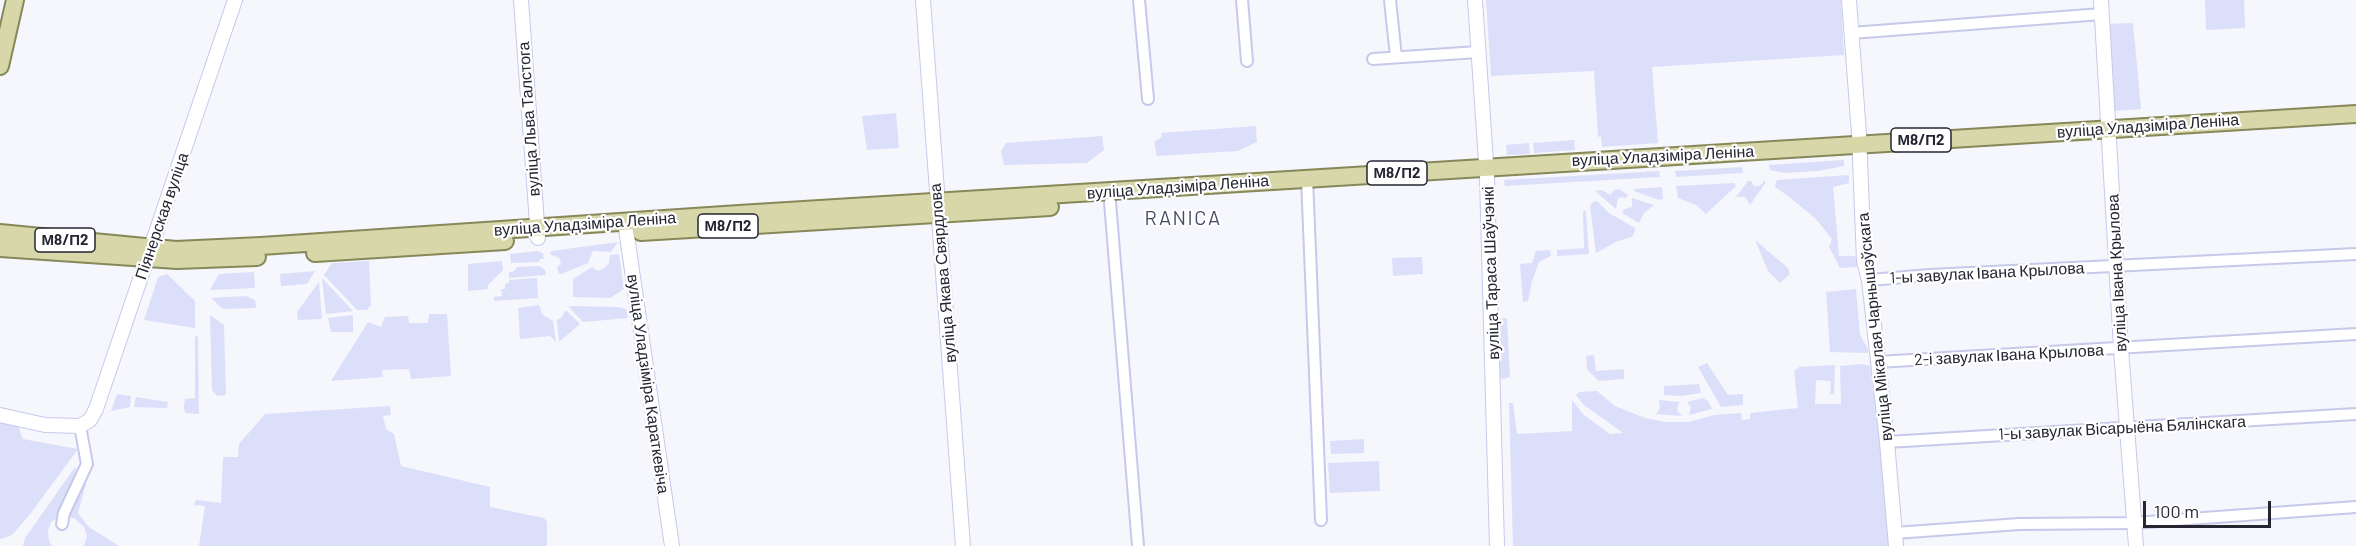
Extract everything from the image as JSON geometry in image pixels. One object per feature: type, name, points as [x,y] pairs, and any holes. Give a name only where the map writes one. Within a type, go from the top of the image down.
[{"type":"main road","points":[[0,66],[15,0]]},
{"type":"main road","name":"вуліца Уладзіміра Леніна","points":[[2110,134],[2356,114]]},
{"type":"main road","name":"вуліца Уладзіміра Леніна","points":[[0,233],[202,261],[537,233],[1487,172],[2110,134],[2356,124]]},
{"type":"main road","name":"вуліца Уладзіміра Леніна","points":[[937,208],[1110,202],[1308,184]]},
{"type":"main road","name":"вуліца Уладзіміра Леніна","points":[[0,248],[150,253]]},
{"type":"street","name":"Піянерская вуліца","points":[[80,426],[90,420],[96,410],[235,0]]},
{"type":"street","name":"вуліца Льва Талстога","points":[[521,0],[537,233]]},
{"type":"street","name":"вуліца Якава Свярдлова","points":[[923,0],[963,546]]},
{"type":"street","points":[[1139,0],[1148,99]]},
{"type":"street","points":[[1242,0],[1247,61]]},
{"type":"street","points":[[1390,0],[1396,57]]},
{"type":"street","name":"вуліца Тараса Шаўчэнкі","points":[[1475,0],[1487,172],[1497,546]]},
{"type":"street","name":"вуліца Мікалая Чарнышэўскага","points":[[1849,0],[1864,261],[1869,280],[1895,539]]},
{"type":"street","points":[[1851,33],[2102,7]]},
{"type":"street","name":"вуліца Івана Крылова","points":[[2102,7],[2121,349],[2136,546]]},
{"type":"street","points":[[1373,59],[1478,52]]},
{"type":"street","points":[[1308,184],[1321,520]]},
{"type":"street","points":[[1110,202],[1138,546]]},
{"type":"street","name":"вуліца Уладзіміра Караткевіча","points":[[626,227],[672,546]]},
{"type":"street","name":"1-ы завулак Івана Крылова","points":[[1869,280],[2356,254]]},
{"type":"street","name":"2-і завулак Івана Крылова","points":[[1877,362],[2356,334]]},
{"type":"street","name":"1-ы завулак Вісарыёна Бялінскага","points":[[1887,442],[2356,414]]},
{"type":"street","points":[[0,416],[45,425],[80,426],[87,464],[64,513],[62,524]]},
{"type":"street","points":[[1895,539],[2019,524],[2134,523],[2356,507]]},
{"type":"shaded area","points":[[1486,0],[1841,0],[1844,55],[1652,67],[1658,143],[1602,147],[1601,136],[1598,137],[1594,71],[1491,76]]},
{"type":"shaded area","points":[[2205,0],[2244,0],[2245,28],[2206,30]]},
{"type":"shaded area","points":[[2133,23],[2141,109],[2114,111],[2107,24]]},
{"type":"shaded area","points":[[896,113],[899,148],[867,150],[862,116]]},
{"type":"shaded area","points":[[1256,126],[1257,142],[1238,151],[1157,156],[1154,142],[1162,137],[1161,133]]},
{"type":"shaded area","points":[[1102,136],[1104,150],[1087,163],[1004,165],[1001,151],[1006,143]]},
{"type":"shaded area","points":[[1574,140],[1575,150],[1534,153],[1533,143]]},
{"type":"shaded area","points":[[1529,143],[1530,154],[1507,155],[1506,145]]},
{"type":"shaded area","points":[[1844,160],[1844,166],[1818,171],[1784,173],[1770,170],[1769,165]]},
{"type":"shaded area","points":[[1742,167],[1743,173],[1676,177],[1675,171]]},
{"type":"shaded area","points":[[1659,171],[1660,177],[1505,186],[1504,180]]},
{"type":"shaded area","points":[[1849,175],[1849,183],[1833,187],[1839,256],[1857,256],[1857,267],[1840,268],[1829,247],[1832,239],[1816,219],[1775,187],[1777,180]]},
{"type":"shaded area","points":[[1763,180],[1766,182],[1750,205],[1745,197],[1736,197],[1748,181],[1751,181],[1754,186],[1759,186]]},
{"type":"shaded area","points":[[1734,183],[1736,186],[1706,214],[1696,205],[1678,198],[1676,186]]},
{"type":"shaded area","points":[[1662,187],[1663,199],[1659,200],[1634,191],[1634,189]]},
{"type":"shaded area","points":[[1619,189],[1628,195],[1626,198],[1618,199],[1616,209],[1595,191],[1602,190],[1610,195],[1614,190]]},
{"type":"shaded area","points":[[1632,198],[1654,205],[1644,213],[1639,223],[1622,213],[1625,209],[1632,207]]},
{"type":"shaded area","points":[[1597,201],[1609,213],[1635,228],[1635,231],[1632,237],[1618,241],[1596,253],[1590,206]]},
{"type":"shaded area","points":[[1583,211],[1586,211],[1589,254],[1557,256],[1557,250],[1584,248]]},
{"type":"shaded area","points":[[1755,240],[1788,268],[1790,274],[1780,283],[1768,271]]},
{"type":"shaded area","points":[[618,242],[611,252],[593,251],[588,263],[561,274],[557,267],[561,264],[559,258],[550,254],[551,251]]},
{"type":"shaded area","points":[[1550,250],[1551,256],[1539,262],[1528,301],[1523,302],[1520,264],[1532,263],[1536,251]]},
{"type":"shaded area","points":[[537,251],[543,253],[544,259],[540,259],[539,262],[511,263],[510,254]]},
{"type":"shaded area","points":[[619,254],[624,289],[610,298],[573,297],[573,279],[592,267],[597,271],[603,269],[609,263],[610,255]]},
{"type":"shaded area","points":[[1422,257],[1423,274],[1393,276],[1392,258]]},
{"type":"shaded area","points":[[369,261],[371,305],[367,310],[357,310],[324,275],[332,263]]},
{"type":"shaded area","points":[[502,261],[503,270],[488,285],[488,289],[468,291],[468,264]]},
{"type":"shaded area","points":[[539,266],[545,270],[546,275],[509,278],[509,272],[513,272],[517,267]]},
{"type":"shaded area","points":[[315,271],[307,284],[281,286],[280,274]]},
{"type":"shaded area","points":[[254,272],[255,288],[210,290],[219,274]]},
{"type":"shaded area","points":[[167,274],[195,301],[195,328],[144,320],[158,277]]},
{"type":"shaded area","points":[[322,278],[353,311],[326,314]]},
{"type":"shaded area","points":[[537,278],[538,298],[494,301],[494,297],[502,296],[501,289],[505,289],[505,284],[509,283],[509,280]]},
{"type":"shaded area","points":[[319,282],[322,319],[298,320],[297,312]]},
{"type":"shaded area","points":[[1856,289],[1860,335],[1868,353],[1830,352],[1826,292]]},
{"type":"shaded area","points":[[246,296],[255,300],[256,308],[223,309],[211,298]]},
{"type":"shaded area","points":[[539,305],[542,314],[553,321],[556,342],[550,336],[520,339],[518,308]]},
{"type":"shaded area","points":[[568,306],[618,307],[626,309],[628,318],[583,322]]},
{"type":"shaded area","points":[[566,310],[580,324],[559,342],[557,320]]},
{"type":"shaded area","points":[[429,314],[447,314],[451,376],[411,379],[409,369],[382,370],[383,377],[331,381],[368,322],[381,327],[385,317],[408,316],[409,323],[428,323]]},
{"type":"shaded area","points":[[210,315],[224,325],[226,395],[217,396],[212,390]]},
{"type":"shaded area","points":[[353,315],[353,332],[331,332],[328,318]]},
{"type":"shaded area","points":[[1507,318],[1510,377],[1503,379],[1498,376],[1495,319]]},
{"type":"shaded area","points":[[195,336],[198,337],[199,414],[185,413],[184,407],[185,399],[195,398]]},
{"type":"shaded area","points":[[1594,355],[1596,371],[1624,369],[1624,379],[1599,381],[1587,369],[1586,356]]},
{"type":"shaded area","points":[[1707,363],[1728,395],[1743,394],[1743,405],[1721,407],[1698,367]]},
{"type":"shaded area","points":[[1863,364],[1870,366],[1876,410],[1879,411],[1891,546],[1513,546],[1509,403],[1513,403],[1517,434],[1572,431],[1572,400],[1584,415],[1610,434],[1623,433],[1584,405],[1576,395],[1579,392],[1597,391],[1615,406],[1645,418],[1665,422],[1689,422],[1714,415],[1741,413],[1742,420],[1750,419],[1750,413],[1798,408],[1794,371],[1799,367],[1835,365],[1834,394],[1830,394],[1831,381],[1816,380],[1815,404],[1841,404],[1840,366]]},
{"type":"shaded area","points":[[1699,384],[1701,393],[1681,396],[1664,395],[1664,386]]},
{"type":"shaded area","points":[[117,394],[131,396],[130,407],[111,411]]},
{"type":"shaded area","points":[[136,397],[168,402],[167,408],[134,407]]},
{"type":"shaded area","points":[[1703,398],[1708,401],[1712,409],[1689,415],[1691,407],[1687,402]]},
{"type":"shaded area","points":[[1659,400],[1679,402],[1677,411],[1682,416],[1656,414],[1660,408]]},
{"type":"shaded area","points":[[390,406],[391,415],[383,416],[386,429],[394,434],[401,466],[490,487],[490,507],[544,518],[547,522],[547,546],[199,546],[205,506],[194,505],[196,500],[221,503],[223,457],[238,457],[239,444],[265,414]]},
{"type":"shaded area","points":[[0,423],[18,426],[23,439],[78,449],[12,535],[0,539]]},
{"type":"shaded area","points":[[1364,439],[1364,453],[1331,454],[1330,441]]},
{"type":"shaded area","points":[[1379,461],[1380,491],[1330,493],[1328,463]]},
{"type":"shaded area","points":[[75,467],[78,475],[59,517],[51,522],[48,531],[52,546],[23,546],[25,538]]},
{"type":"shaded area","points":[[83,482],[86,484],[78,513],[89,527],[119,546],[84,546],[87,536],[84,527],[75,519],[67,516]]},
{"type":"district","name":"RANICA","points":[[1183,218]]}]
